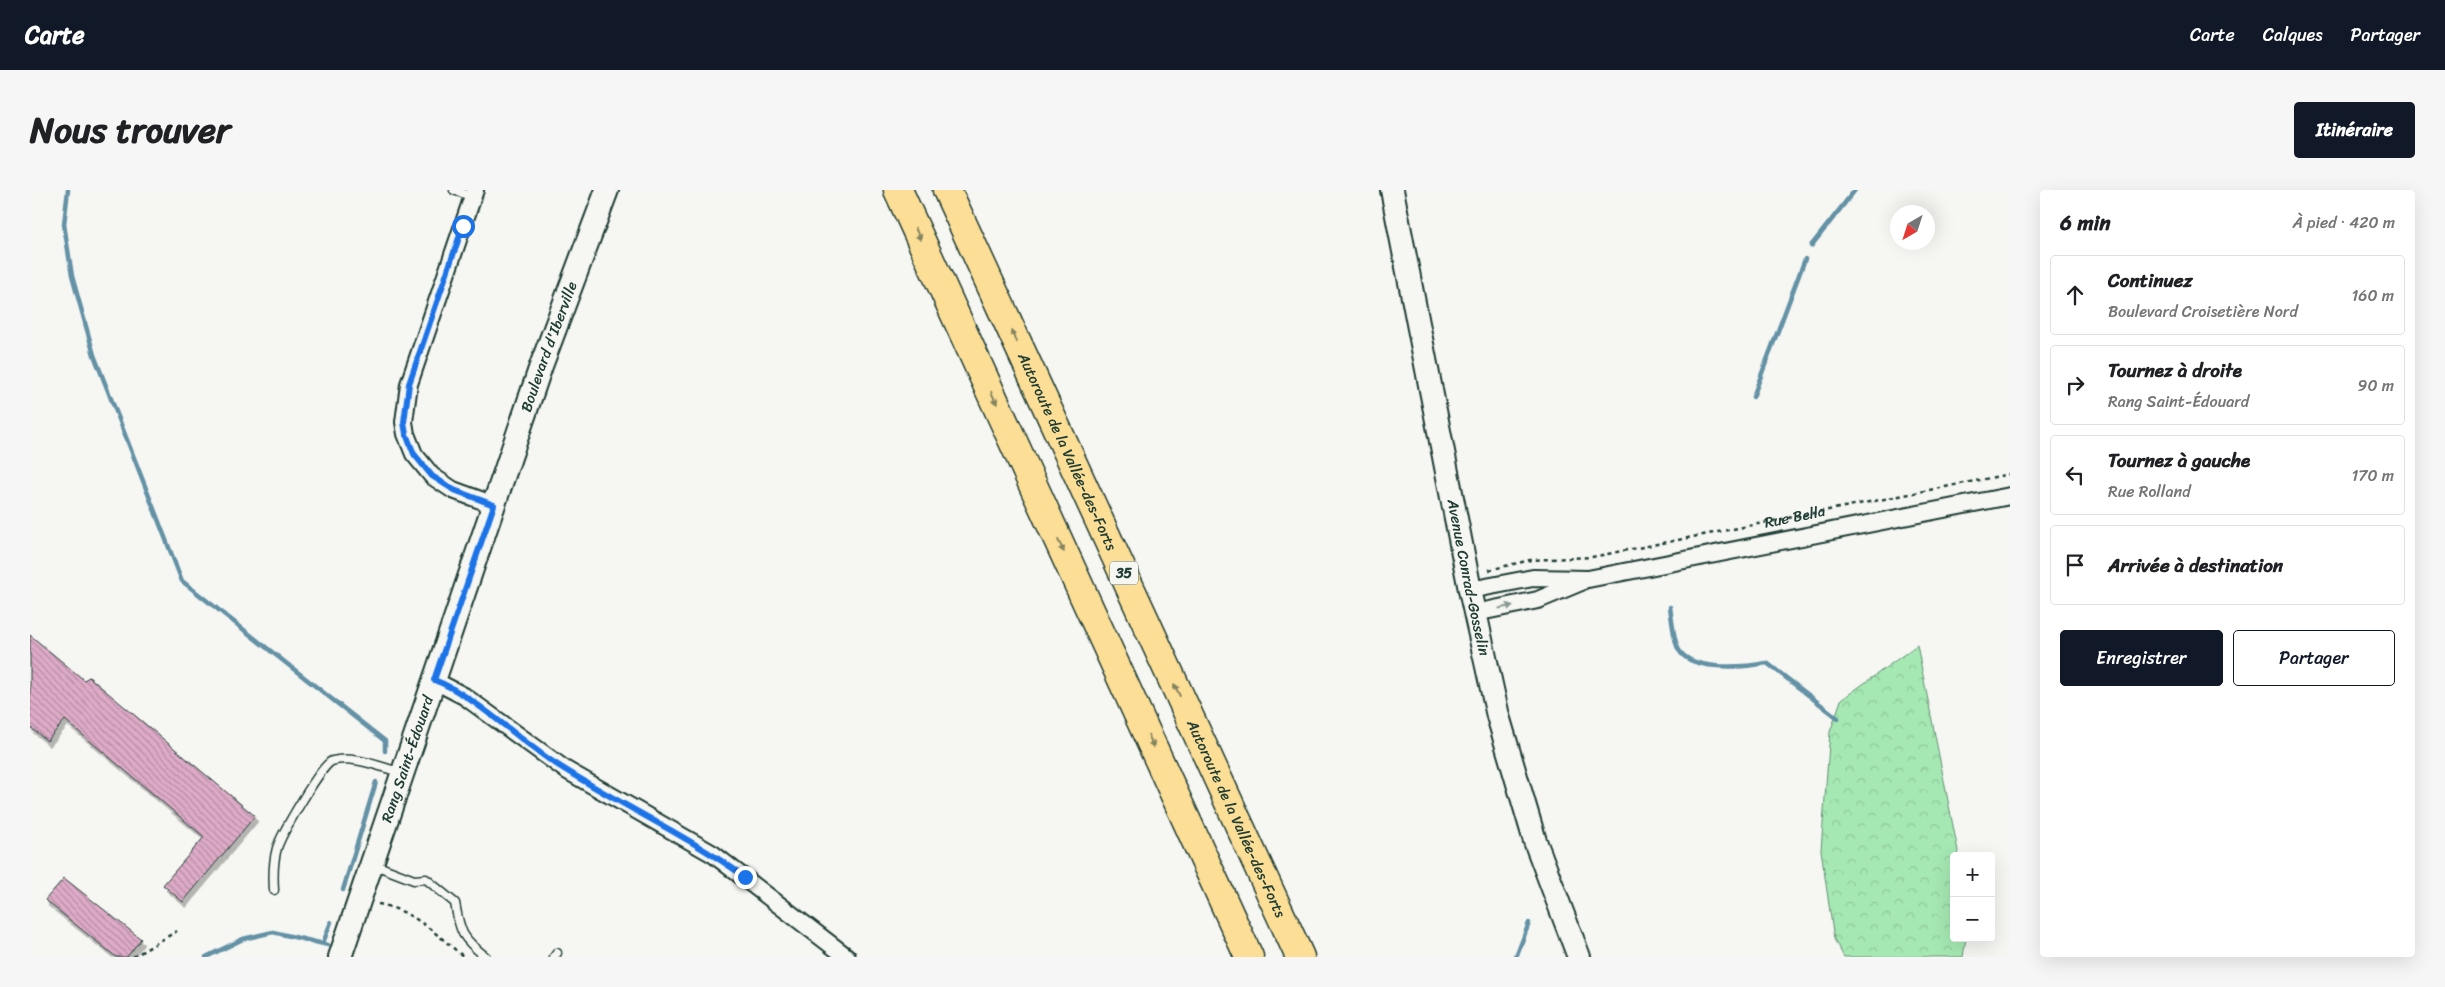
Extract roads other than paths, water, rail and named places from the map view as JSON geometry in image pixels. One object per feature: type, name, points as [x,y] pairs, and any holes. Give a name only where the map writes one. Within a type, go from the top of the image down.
[{"type":"highway","points":[[898,190],[1249,957]]},
{"type":"highway","name":"Autoroute de la Vallée-des-Forts","points":[[947,190],[1300,957]]},
{"type":"street","name":"Boulevard d'Iberville","points":[[494,505],[580,258],[607,190]]},
{"type":"street","name":"Avenue Conrad-Gosselin","points":[[1392,190],[1470,590],[1516,782],[1544,867],[1579,957]]},
{"type":"street","points":[[474,194],[409,384],[404,422],[406,434],[414,454],[432,476],[454,490],[494,505]]},
{"type":"street","name":"Rue Bella","points":[[1475,613],[1538,600],[1588,579],[2010,496]]},
{"type":"street","name":"Rang Saint-Édouard","points":[[340,957],[370,864],[494,505]]},
{"type":"street","name":"Rue Bella","points":[[1470,590],[1533,578],[1588,579]]},
{"type":"street","points":[[434,680],[464,696],[566,770],[713,854],[847,957]]},
{"type":"lane","points":[[454,190],[474,194]]},
{"type":"lane","points":[[274,890],[273,873],[278,846],[313,783],[328,763],[334,760],[362,762],[402,772]]},
{"type":"lane","points":[[370,864],[414,880],[426,879],[434,885],[456,903],[461,931],[472,946],[486,957]]},
{"type":"waterway","points":[[68,190],[64,224],[72,276],[94,355],[182,581],[385,741],[385,751]]},
{"type":"waterway","points":[[1811,246],[1855,190]]},
{"type":"waterway","points":[[1753,397],[1805,259]]},
{"type":"waterway","points":[[1670,607],[1677,646],[1683,655],[1692,661],[1717,666],[1745,666],[1767,663],[1838,718]]},
{"type":"waterway","points":[[343,890],[376,782]]},
{"type":"waterway","points":[[323,943],[331,922]]},
{"type":"waterway","points":[[1516,957],[1529,923]]},
{"type":"waterway","points":[[206,957],[243,939],[273,932],[328,945]]}]
